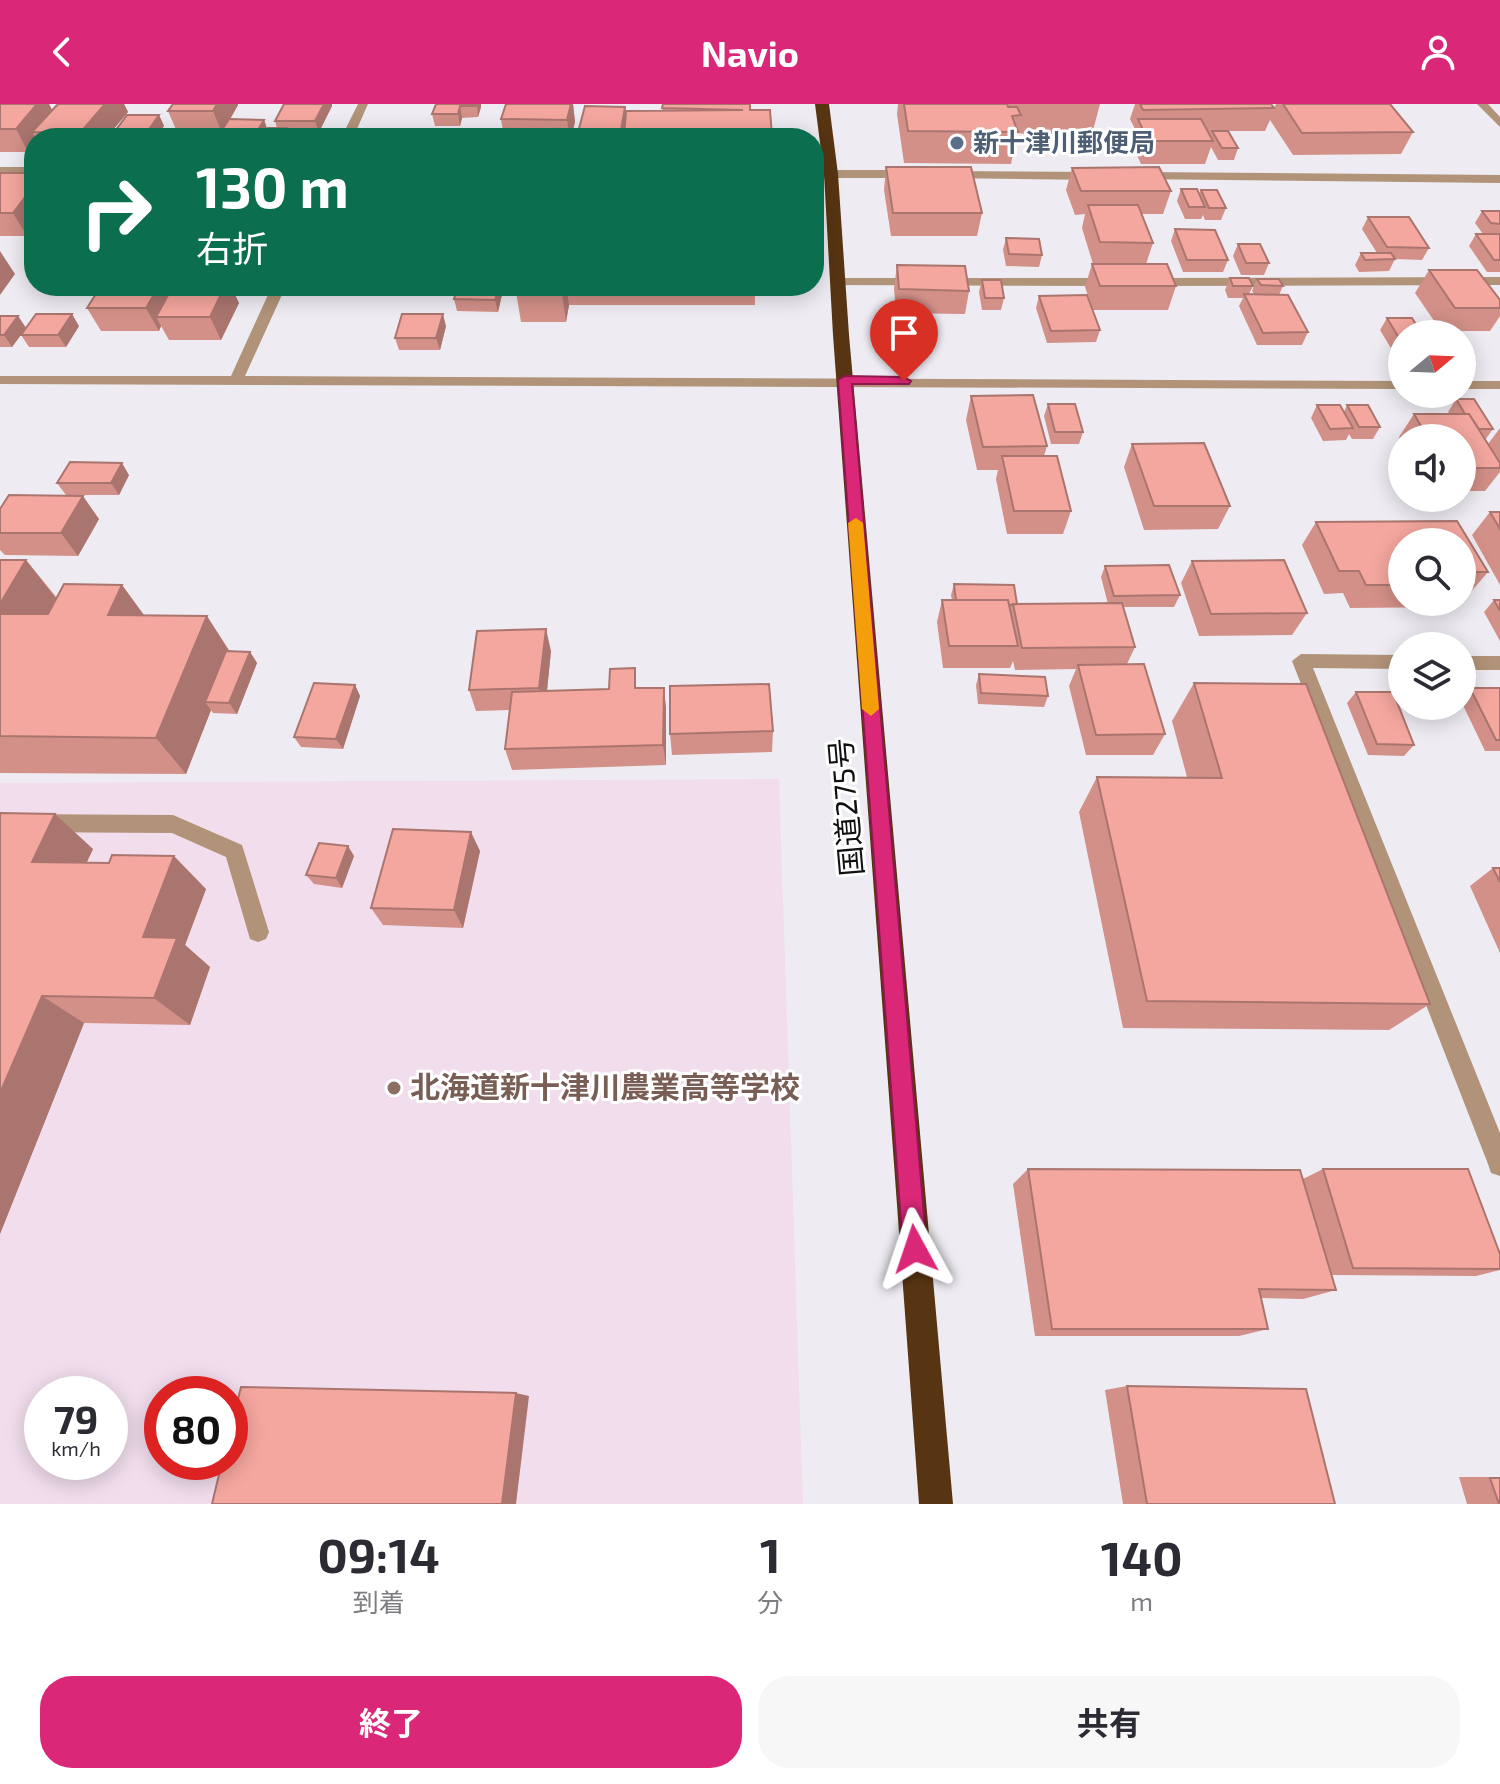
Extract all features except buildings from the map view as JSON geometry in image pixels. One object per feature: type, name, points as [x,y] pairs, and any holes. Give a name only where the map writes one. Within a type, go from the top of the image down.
[{"type":"highway","name":"国道275号","points":[[822,104],[822,128]]},
{"type":"highway","name":"国道275号","points":[[824,188],[837,282],[936,1504]]},
{"type":"street","points":[[352,128],[363,104]]},
{"type":"street","points":[[1482,104],[1500,124]]},
{"type":"street","points":[[0,171],[24,171]]},
{"type":"street","points":[[824,174],[1500,179]]},
{"type":"street","points":[[1137,282],[1500,281]]},
{"type":"street","points":[[837,282],[1121,282]]},
{"type":"street","points":[[237,379],[274,296]]},
{"type":"street","points":[[0,380],[845,380],[1388,385]]},
{"type":"street","points":[[1476,385],[1500,385]]},
{"type":"street","points":[[1388,662],[1301,661],[1500,1164]]},
{"type":"street","points":[[1476,663],[1500,663]]},
{"type":"street","points":[[0,823],[173,824],[235,851],[258,932]]},
{"type":"shaded area","name":"北海道新十津川農業高等学校","points":[[779,779],[803,1504],[0,1504],[0,783]]},
{"type":"slow traffic","points":[[856,523],[871,709]]},
{"type":"place","name":"新十津川郵便局","points":[[957,143]]},
{"type":"place","name":"北海道新十津川農業高等学校","points":[[394,1088]]},
{"type":"route","points":[[904,381],[845,380],[915,1249]]}]
